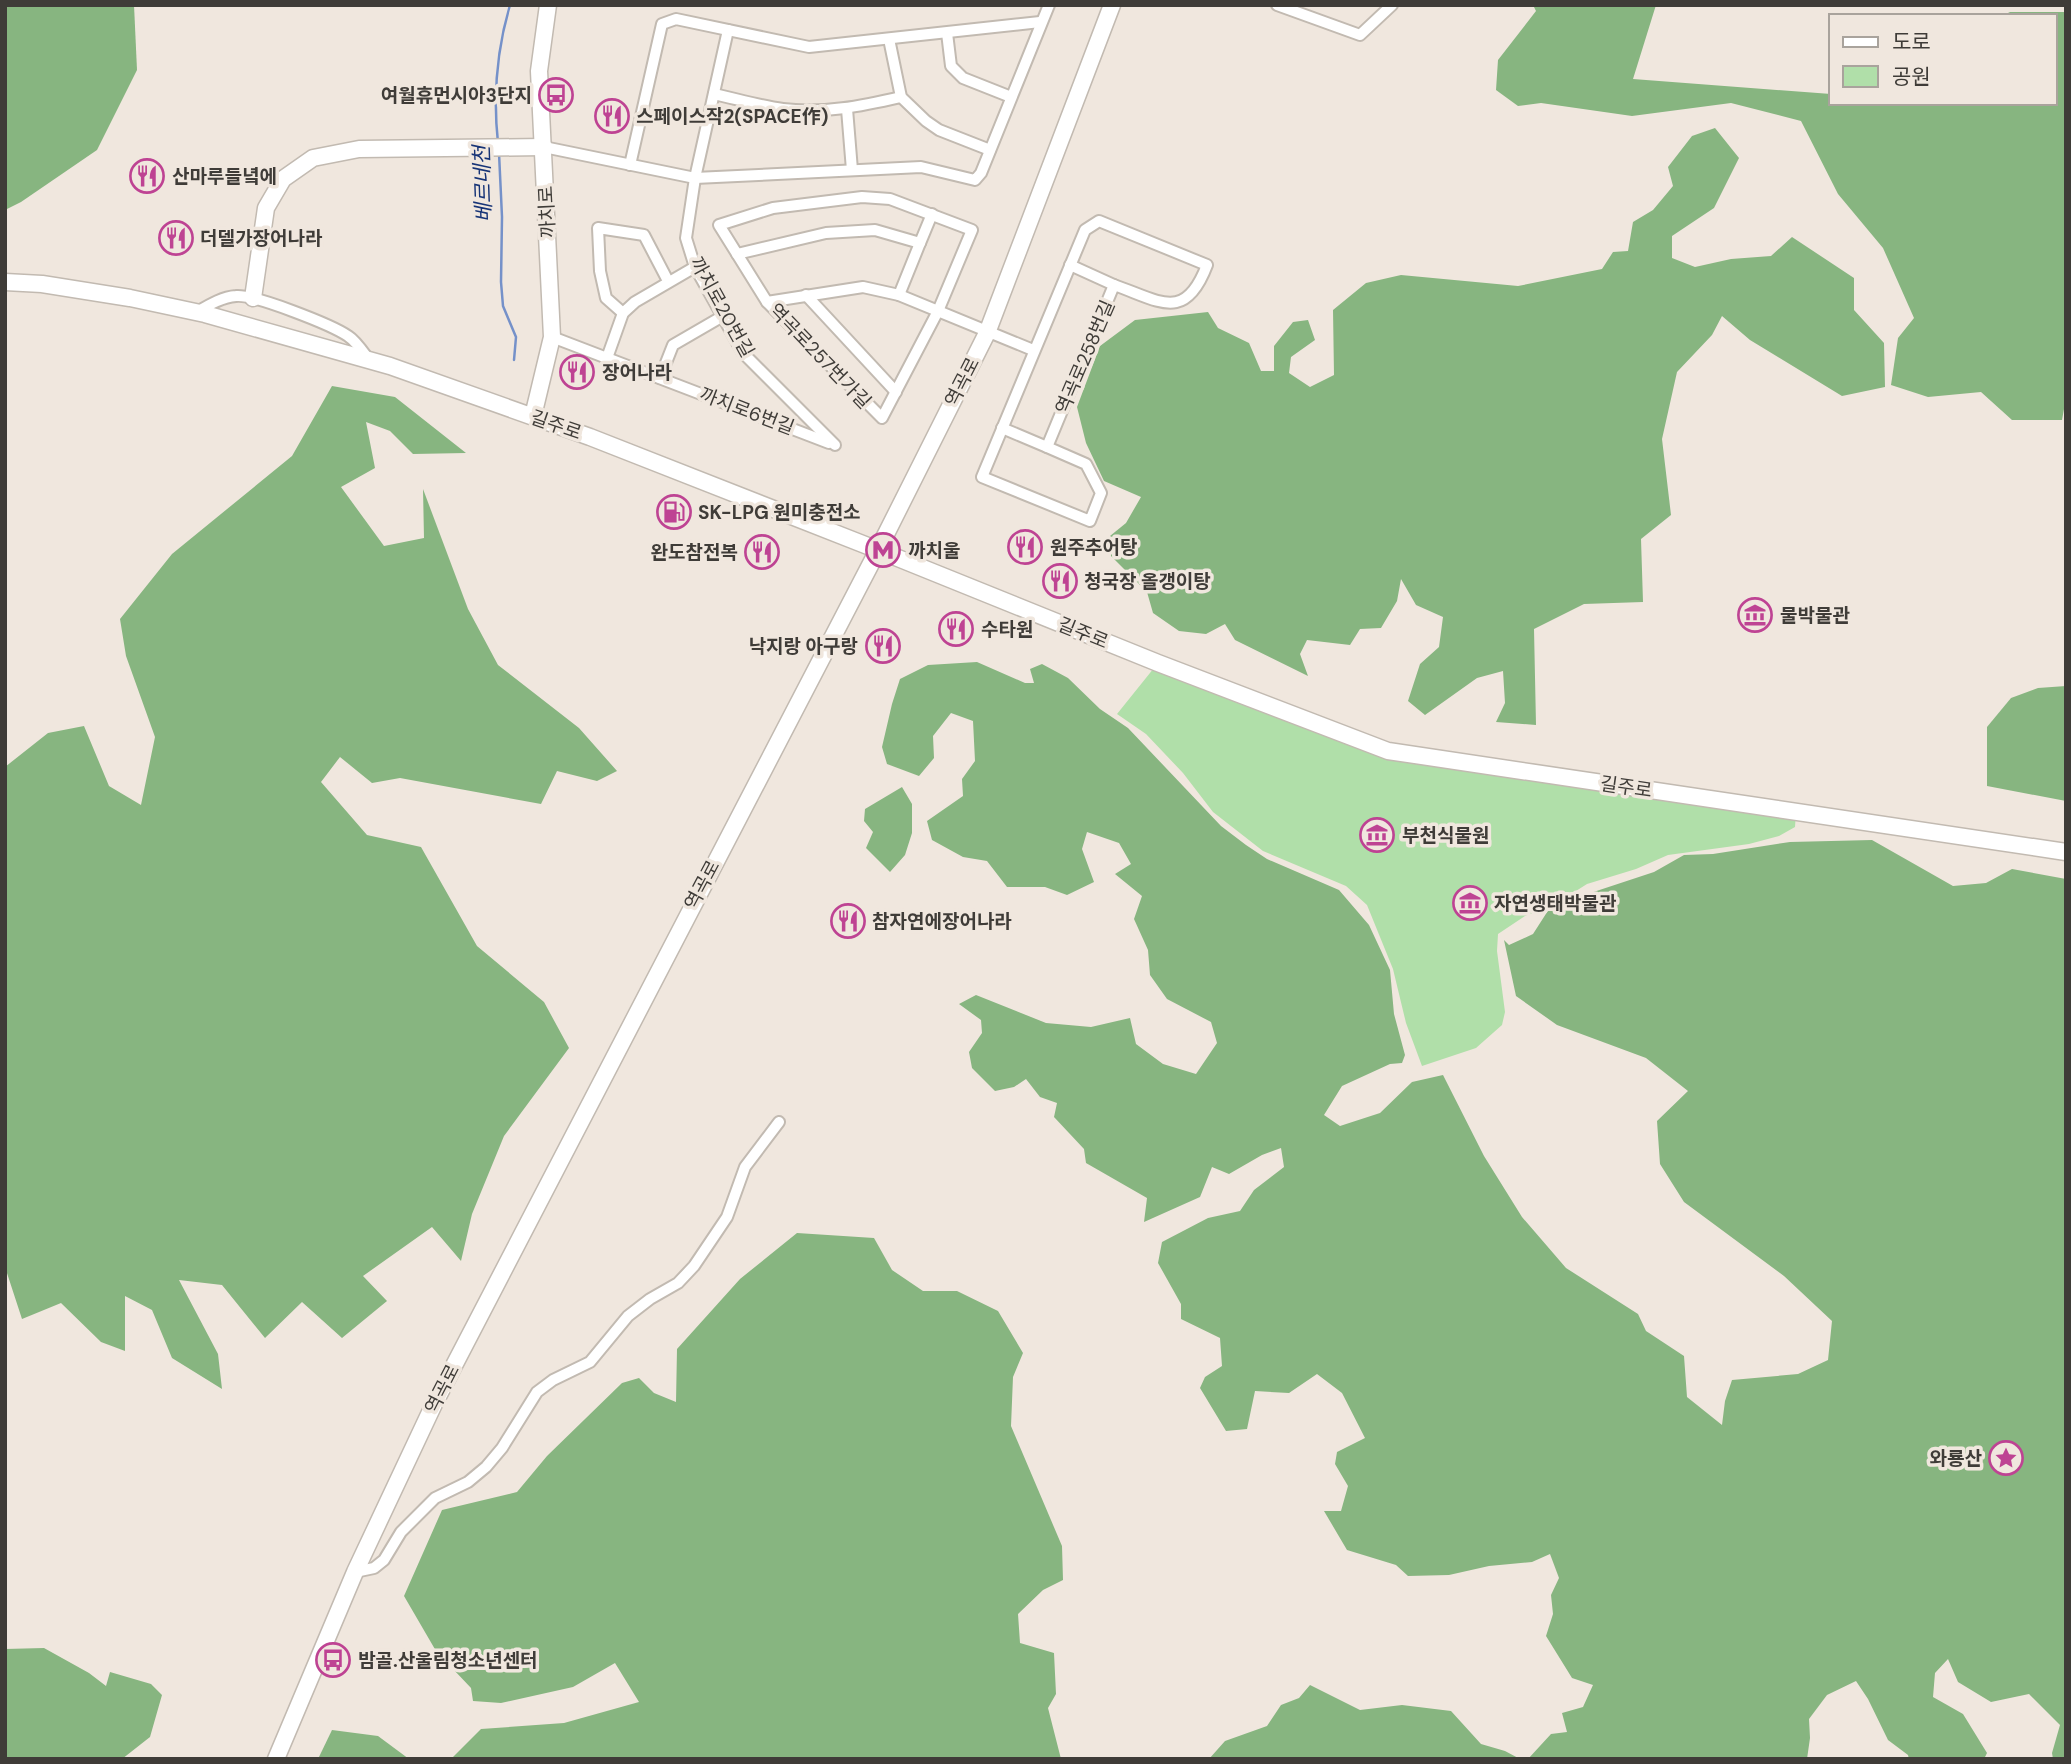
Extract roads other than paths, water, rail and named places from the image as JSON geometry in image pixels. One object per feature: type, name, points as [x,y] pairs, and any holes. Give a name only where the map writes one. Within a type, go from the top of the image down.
[{"type":"street","name":"까치로","points":[[533,416],[552,337],[539,71],[548,5]]},
{"type":"street","points":[[253,298],[266,208],[283,179],[313,158],[359,149],[544,147],[695,178],[920,167],[975,180],[981,173],[1049,5]]},
{"type":"street","name":"역곡로","points":[[276,1759],[355,1572],[434,1404],[878,550],[987,333],[1112,5]]},
{"type":"street","points":[[1277,5],[1360,35],[1392,5]]},
{"type":"street","points":[[630,165],[662,24],[676,19],[809,47],[1040,22]]},
{"type":"street","name":"까치로20번길","points":[[728,30],[695,178],[686,238],[695,267],[743,353],[835,445]]},
{"type":"street","points":[[947,33],[951,66],[963,78],[1011,97]]},
{"type":"street","points":[[889,38],[901,97],[939,130],[990,150]]},
{"type":"street","points":[[714,94],[783,109],[847,109],[901,97]]},
{"type":"street","points":[[847,109],[852,170]]},
{"type":"street","name":"역곡로257번가길","points":[[862,197],[890,199],[932,214],[972,230],[938,311],[882,418],[767,302],[719,225],[773,208],[862,197]]},
{"type":"street","points":[[899,295],[932,214]]},
{"type":"street","name":"역곡로258번길","points":[[1099,221],[1207,265],[1200,284],[1188,299],[1169,304],[1114,285],[1047,447],[1086,464],[1101,493],[1090,521],[982,477],[1085,230],[1099,221]]},
{"type":"street","points":[[623,313],[606,298],[600,271],[598,228],[644,235],[668,281]]},
{"type":"street","points":[[737,254],[838,232],[875,230],[920,243]]},
{"type":"street","points":[[1070,265],[1114,285]]},
{"type":"street","points":[[607,358],[623,313],[635,302],[695,267]]},
{"type":"street","name":"길주로","points":[[5,282],[42,284],[197,312],[369,360],[533,416],[1388,751],[2066,852]]},
{"type":"street","points":[[767,302],[863,286],[899,295],[1033,350]]},
{"type":"street","points":[[806,295],[896,392]]},
{"type":"street","points":[[197,312],[218,300],[238,296],[253,298],[311,318],[349,337],[369,360]]},
{"type":"street","points":[[660,378],[673,345],[723,316]]},
{"type":"street","name":"까치로6번길","points":[[552,337],[835,445]]},
{"type":"street","points":[[1002,428],[1047,447]]},
{"type":"street","points":[[355,1572],[374,1568],[425,1506],[435,1498],[468,1482],[486,1468],[502,1448],[537,1392],[553,1380],[590,1362],[628,1316],[678,1283],[694,1266],[727,1217],[745,1167],[779,1122]]},
{"type":"waterway","name":"베르네천","points":[[498,143],[497,73],[510,5]]},
{"type":"waterway","name":"베르네천","points":[[499,153],[501,282],[503,306],[516,337],[514,360]]},
{"type":"place","name":"여월휴먼시아3단지","points":[[556,95]]},
{"type":"place","name":"스페이스작2(SPACE作)","points":[[612,116]]},
{"type":"place","name":"산마루들녘에","points":[[147,176]]},
{"type":"place","name":"더델가장어나라","points":[[176,238]]},
{"type":"place","name":"장어나라","points":[[577,372]]},
{"type":"place","name":"SK-LPG 원미충전소","points":[[674,512]]},
{"type":"place","name":"원주추어탕","points":[[1025,547]]},
{"type":"place","name":"까치울","points":[[883,550]]},
{"type":"place","name":"완도참전복","points":[[762,552]]},
{"type":"place","name":"청국장 올갱이탕","points":[[1060,581]]},
{"type":"place","name":"물박물관","points":[[1755,615]]},
{"type":"place","name":"수타원","points":[[956,629]]},
{"type":"place","name":"낙지랑 아구랑","points":[[883,646]]},
{"type":"place","name":"부천식물원","points":[[1377,835]]},
{"type":"place","name":"자연생태박물관","points":[[1470,903]]},
{"type":"place","name":"참자연에장어나라","points":[[848,921]]},
{"type":"place","name":"와룡산","points":[[2006,1458]]},
{"type":"place","name":"밤골.산울림청소년센터","points":[[333,1660]]}]
